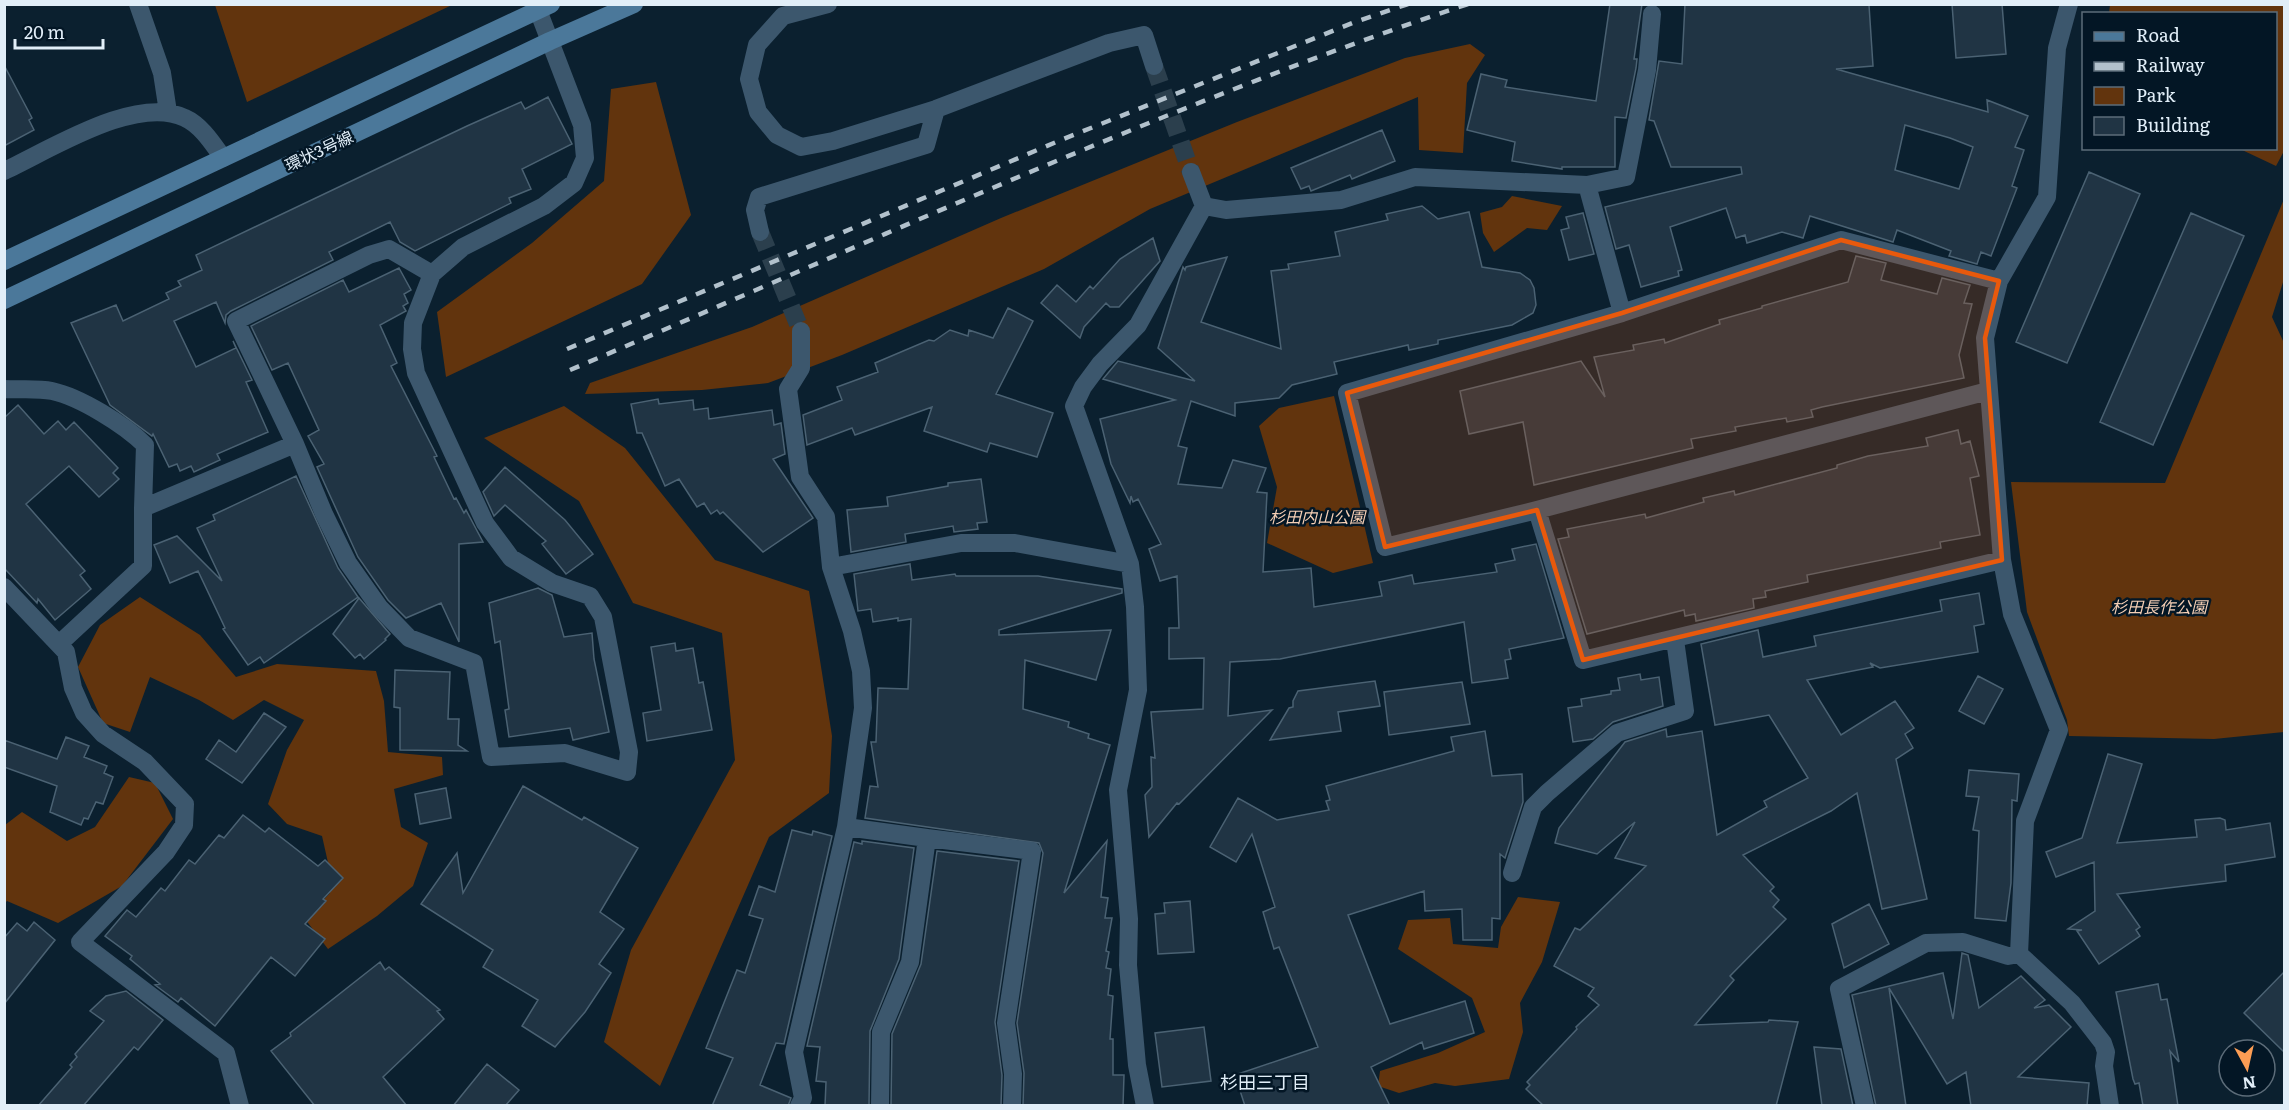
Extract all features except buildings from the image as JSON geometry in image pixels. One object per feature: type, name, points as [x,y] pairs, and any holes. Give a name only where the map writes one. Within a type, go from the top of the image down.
[{"type":"street","points":[[138,4],[162,73],[168,112]]},
{"type":"street","name":"環状3号線","points":[[4,300],[550,41],[634,4]]},
{"type":"street","points":[[828,4],[783,16],[757,45],[749,79],[758,112],[777,135],[801,147],[833,141],[936,109],[1109,43],[1144,34],[1154,66]]},
{"type":"street","points":[[2069,4],[2057,48],[2047,197],[1999,281],[1985,338],[2002,560],[2012,615],[2059,730],[2025,821],[2019,954],[2072,1003],[2103,1043],[2106,1052],[2104,1066],[2110,1106]]},
{"type":"street","points":[[4,261],[544,7],[550,41],[582,124],[585,158],[574,183],[544,206],[463,247],[432,274],[413,323],[412,349],[416,373],[485,523],[512,558],[552,583],[590,596],[603,617],[629,752],[627,772],[565,753],[490,758],[474,663],[409,638],[379,607],[348,563],[236,321],[369,255],[389,249],[432,274]]},
{"type":"street","points":[[1204,206],[1226,210],[1341,200],[1415,177],[1587,185],[1626,177],[1647,70],[1652,14]]},
{"type":"street","points":[[760,232],[755,210],[759,197],[926,145],[936,109]]},
{"type":"street","points":[[4,171],[111,120],[142,111],[168,112],[187,118],[207,137],[223,158]]},
{"type":"street","points":[[1145,1106],[1137,1065],[1129,976],[1129,919],[1118,790],[1138,690],[1135,607],[1130,564],[1074,406],[1083,387],[1100,364],[1138,325],[1204,206],[1191,172]]},
{"type":"street","points":[[1587,185],[1622,313]]},
{"type":"street","points":[[1988,390],[1537,510],[1385,547],[1347,393],[1622,313],[1841,240],[1999,281]]},
{"type":"street","points":[[799,1106],[803,1098],[794,1052],[846,827],[863,708],[852,631],[831,567],[826,518],[800,477],[788,389],[801,368],[801,331]]},
{"type":"street","points":[[4,389],[52,391],[96,410],[130,430],[145,445],[143,566],[58,644]]},
{"type":"street","points":[[143,508],[294,444]]},
{"type":"street","points":[[1537,510],[1583,660],[1675,640],[2002,560]]},
{"type":"street","points":[[831,567],[961,543],[1015,543],[1130,564]]},
{"type":"street","points":[[4,587],[66,652],[73,688],[84,713],[103,734],[145,762],[185,804],[184,825],[166,852],[80,942],[226,1053],[240,1106]]},
{"type":"street","points":[[1512,873],[1533,807],[1547,793],[1617,733],[1685,711],[1675,640]]},
{"type":"street","points":[[846,827],[1032,851],[1006,1023],[1013,1074],[1012,1106]]},
{"type":"street","points":[[880,1106],[881,1032],[910,962],[927,838]]},
{"type":"street","points":[[1865,1106],[1839,989],[1926,943],[1964,942],[2008,956],[2019,954]]},
{"type":"highlighted area","points":[[1841,240],[1999,281],[1985,338],[2002,560],[1583,660],[1537,510],[1385,547],[1347,393],[1622,313]]},
{"type":"green space","points":[[215,4],[452,5],[247,102]]},
{"type":"green space","points":[[2110,5],[2284,5],[2284,151],[2276,166],[2242,150],[2277,150],[2277,12],[2109,12]]},
{"type":"green space","points":[[1470,44],[1485,55],[1467,83],[1463,153],[1419,150],[1418,97],[1150,209],[1044,269],[842,355],[768,383],[702,390],[585,394],[590,383],[752,327],[1001,218],[1237,122],[1405,58]]},
{"type":"green space","points":[[656,82],[691,215],[642,284],[446,377],[437,312],[532,243],[604,181],[611,89]]},
{"type":"green space","points":[[1512,196],[1562,206],[1547,230],[1527,228],[1494,252],[1483,233],[1480,213],[1502,207]]},
{"type":"green space","name":"杉田長作公園","points":[[2284,199],[2284,279],[2272,317],[2284,343],[2284,732],[2214,739],[2069,736],[2067,720],[2027,612],[2011,482],[2165,483]]},
{"type":"green space","name":"杉田内山公園","points":[[1334,396],[1373,563],[1333,573],[1267,543],[1277,487],[1259,426],[1279,408]]},
{"type":"green space","points":[[564,406],[625,448],[715,560],[809,591],[832,736],[829,793],[769,837],[660,1086],[604,1042],[631,950],[735,760],[722,633],[633,603],[579,501],[484,438]]},
{"type":"green space","points":[[140,597],[200,635],[236,677],[277,664],[376,671],[384,701],[388,752],[442,757],[443,775],[394,789],[401,827],[428,843],[413,886],[377,916],[328,949],[305,919],[330,893],[329,867],[322,836],[287,824],[268,804],[287,750],[304,720],[264,700],[233,720],[199,700],[150,677],[130,732],[103,723],[78,667],[100,625]]},
{"type":"green space","points":[[129,777],[155,783],[173,819],[122,886],[58,923],[7,901],[5,903],[5,825],[22,812],[67,841],[95,827]]},
{"type":"green space","points":[[1518,897],[1560,902],[1542,962],[1520,1003],[1523,1032],[1509,1079],[1455,1086],[1435,1083],[1399,1093],[1378,1086],[1380,1071],[1438,1053],[1485,1032],[1472,998],[1398,949],[1408,920],[1450,918],[1453,944],[1498,948],[1501,927]]},
{"type":"tunnel","points":[[1154,66],[1191,172]]},
{"type":"tunnel","points":[[760,232],[801,331]]},
{"type":"railway","points":[[567,349],[1061,140],[1355,22],[1408,4]]},
{"type":"railway","points":[[570,370],[1128,131],[1241,86],[1468,4]]},
{"type":"district","name":"杉田三丁目","points":[[1265,1083]]}]
